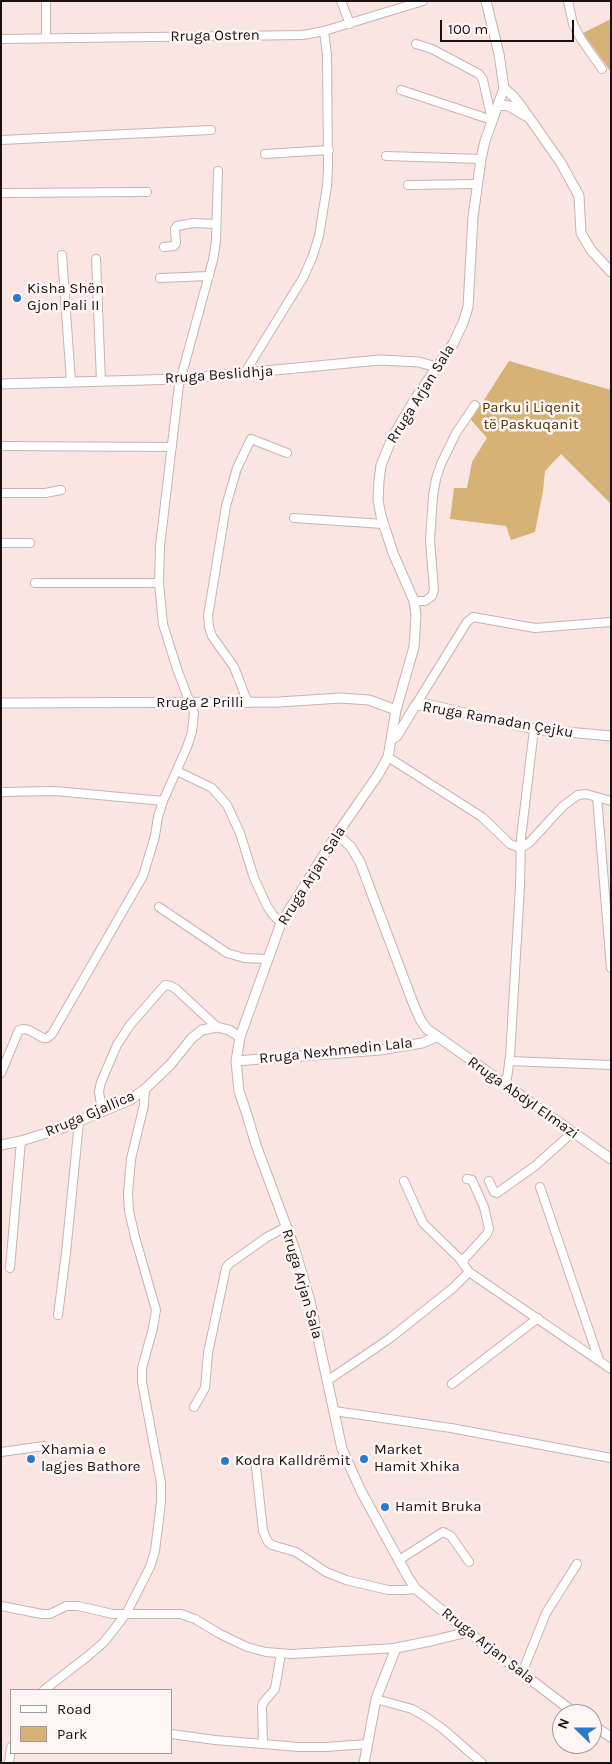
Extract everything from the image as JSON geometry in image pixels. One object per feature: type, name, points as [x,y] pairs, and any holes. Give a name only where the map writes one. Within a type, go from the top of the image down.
[{"type":"street","points":[[46,1],[46,38]]},
{"type":"street","points":[[341,1],[350,24]]},
{"type":"street","name":"Rruga Ostren","points":[[1,39],[303,35],[324,32],[423,1]]},
{"type":"street","name":"Rruga Arjan Sala","points":[[486,1],[499,54],[504,88],[492,120],[481,159],[473,217],[468,307],[459,332],[403,419],[386,451],[381,465],[379,481],[378,500],[383,524],[393,553],[414,601],[416,616],[414,647],[396,710],[388,757],[378,775],[337,834],[282,923],[240,1037],[236,1061],[240,1091],[246,1115],[295,1250],[310,1301],[342,1449],[352,1472],[416,1588],[468,1632],[562,1704]]},
{"type":"street","points":[[568,1],[573,24],[602,69]]},
{"type":"street","points":[[244,374],[303,278],[319,236],[327,186],[328,150],[327,55],[324,32]]},
{"type":"street","points":[[416,44],[432,49],[479,74],[483,80],[492,120]]},
{"type":"street","points":[[504,88],[513,96],[562,162],[579,196],[581,233],[591,250],[611,272]]},
{"type":"street","points":[[401,90],[492,120]]},
{"type":"street","points":[[499,104],[509,106],[531,120]]},
{"type":"street","points":[[1,140],[211,130]]},
{"type":"street","points":[[265,154],[328,150]]},
{"type":"street","points":[[386,156],[481,159]]},
{"type":"street","points":[[1,1073],[20,1030],[24,1028],[43,1038],[47,1038],[52,1034],[143,876],[156,836],[158,817],[163,801],[187,747],[194,722],[191,702],[169,648],[160,605],[158,583],[163,508],[181,379],[209,276],[216,241],[218,171]]},
{"type":"street","points":[[408,185],[478,184]]},
{"type":"street","points":[[1,193],[146,192]]},
{"type":"street","points":[[164,247],[174,246],[176,243],[175,229],[177,226],[194,223],[216,224]]},
{"type":"street","points":[[62,255],[71,382]]},
{"type":"street","points":[[96,259],[102,381]]},
{"type":"street","points":[[160,278],[209,276]]},
{"type":"street","name":"Rruga Beslidhja","points":[[1,384],[181,379],[380,360],[419,362],[436,366]]},
{"type":"street","points":[[414,601],[425,601],[432,596],[434,590],[430,540],[436,479],[456,433],[475,405]]},
{"type":"street","points":[[248,703],[234,667],[212,636],[208,616],[226,506],[237,468],[251,439],[287,453]]},
{"type":"street","points":[[1,446],[172,448]]},
{"type":"street","points":[[1,493],[45,493],[60,490]]},
{"type":"street","points":[[294,518],[383,524]]},
{"type":"street","points":[[1,543],[30,543]]},
{"type":"street","points":[[36,582],[158,583]]},
{"type":"street","points":[[391,740],[397,736],[467,622],[474,617],[535,628],[611,622]]},
{"type":"street","name":"Rruga 2 Prilli","points":[[1,703],[248,703],[358,699],[376,702],[396,710]]},
{"type":"street","name":"Rruga Ramadan Çejku","points":[[415,706],[426,704],[534,729],[611,736]]},
{"type":"street","points":[[506,1085],[520,886],[520,848],[534,729]]},
{"type":"street","points":[[388,757],[482,817],[510,844],[520,848]]},
{"type":"street","points":[[176,771],[212,788],[227,805],[240,833],[254,878],[267,906],[282,923]]},
{"type":"street","points":[[1,792],[55,791],[163,801]]},
{"type":"street","points":[[520,848],[529,843],[578,795],[586,794],[611,801]]},
{"type":"street","points":[[597,797],[611,968]]},
{"type":"street","name":"Rruga Abdyl Elmazi","points":[[337,834],[351,847],[360,862],[421,1021],[436,1037],[611,1159]]},
{"type":"street","points":[[159,907],[227,953],[244,958],[268,960]]},
{"type":"street","points":[[102,1112],[99,1091],[101,1082],[117,1045],[130,1025],[165,985],[176,989],[217,1027],[229,1030],[240,1037]]},
{"type":"street","name":"Rruga Gjallica","points":[[1,1145],[21,1141],[79,1122],[130,1100],[145,1089],[170,1065],[192,1038],[202,1030],[217,1027]]},
{"type":"street","name":"Rruga Nexhmedin Lala","points":[[236,1061],[380,1050],[422,1043],[436,1037]]},
{"type":"street","points":[[509,1061],[611,1064]]},
{"type":"street","points":[[45,1689],[104,1642],[126,1614],[150,1568],[155,1552],[161,1502],[158,1462],[142,1382],[142,1368],[156,1310],[135,1237],[129,1211],[128,1193],[130,1159],[144,1105],[145,1089]]},
{"type":"street","points":[[58,1315],[79,1122]]},
{"type":"street","points":[[489,1181],[494,1192],[497,1192],[535,1166],[573,1132]]},
{"type":"street","points":[[10,1268],[21,1141]]},
{"type":"street","points":[[463,1264],[465,1258],[487,1234],[489,1229],[484,1207],[472,1180],[467,1179]]},
{"type":"street","points":[[404,1181],[423,1223],[469,1272],[611,1369]]},
{"type":"street","points":[[540,1187],[600,1360]]},
{"type":"street","points":[[194,1407],[205,1388],[208,1353],[226,1268],[267,1237],[286,1227]]},
{"type":"street","points":[[327,1381],[389,1340],[453,1288],[469,1272]]},
{"type":"street","points":[[452,1384],[538,1318]]},
{"type":"street","points":[[334,1411],[451,1428],[611,1458]]},
{"type":"street","points":[[1,1452],[44,1446]]},
{"type":"street","points":[[256,1467],[262,1531],[268,1542],[296,1552],[326,1572],[346,1580],[388,1590],[416,1588]]},
{"type":"street","points":[[399,1560],[443,1532],[451,1536],[469,1562]]},
{"type":"street","points":[[522,1674],[546,1613],[577,1564]]},
{"type":"street","points":[[1,1606],[42,1614],[50,1614],[66,1606],[78,1606],[113,1614],[181,1614],[195,1619],[247,1647],[266,1652],[281,1653],[396,1648],[468,1632]]},
{"type":"street","points":[[364,1763],[376,1699],[396,1648]]},
{"type":"street","points":[[263,1744],[262,1708],[275,1689],[281,1653]]},
{"type":"street","points":[[376,1699],[412,1709],[426,1717],[443,1729],[482,1763]]},
{"type":"street","points":[[172,1734],[263,1744],[325,1747],[368,1744]]},
{"type":"green space","points":[[611,19],[611,72],[583,33]]},
{"type":"green space","name":"Parku i Liqenit të Paskuqanit","points":[[509,361],[611,390],[611,504],[561,454],[545,471],[535,532],[511,540],[506,526],[450,519],[454,488],[467,488],[472,462],[487,438],[471,420]]},
{"type":"place","name":"Kisha Shën Gjon Pali II","points":[[17,298]]},
{"type":"place","name":"Xhamia e lagjes Bathore","points":[[31,1459]]},
{"type":"place","name":"Market Hamit Xhika","points":[[364,1459]]},
{"type":"place","name":"Kodra Kalldrëmit","points":[[225,1461]]},
{"type":"place","name":"Hamit Bruka","points":[[385,1507]]}]
